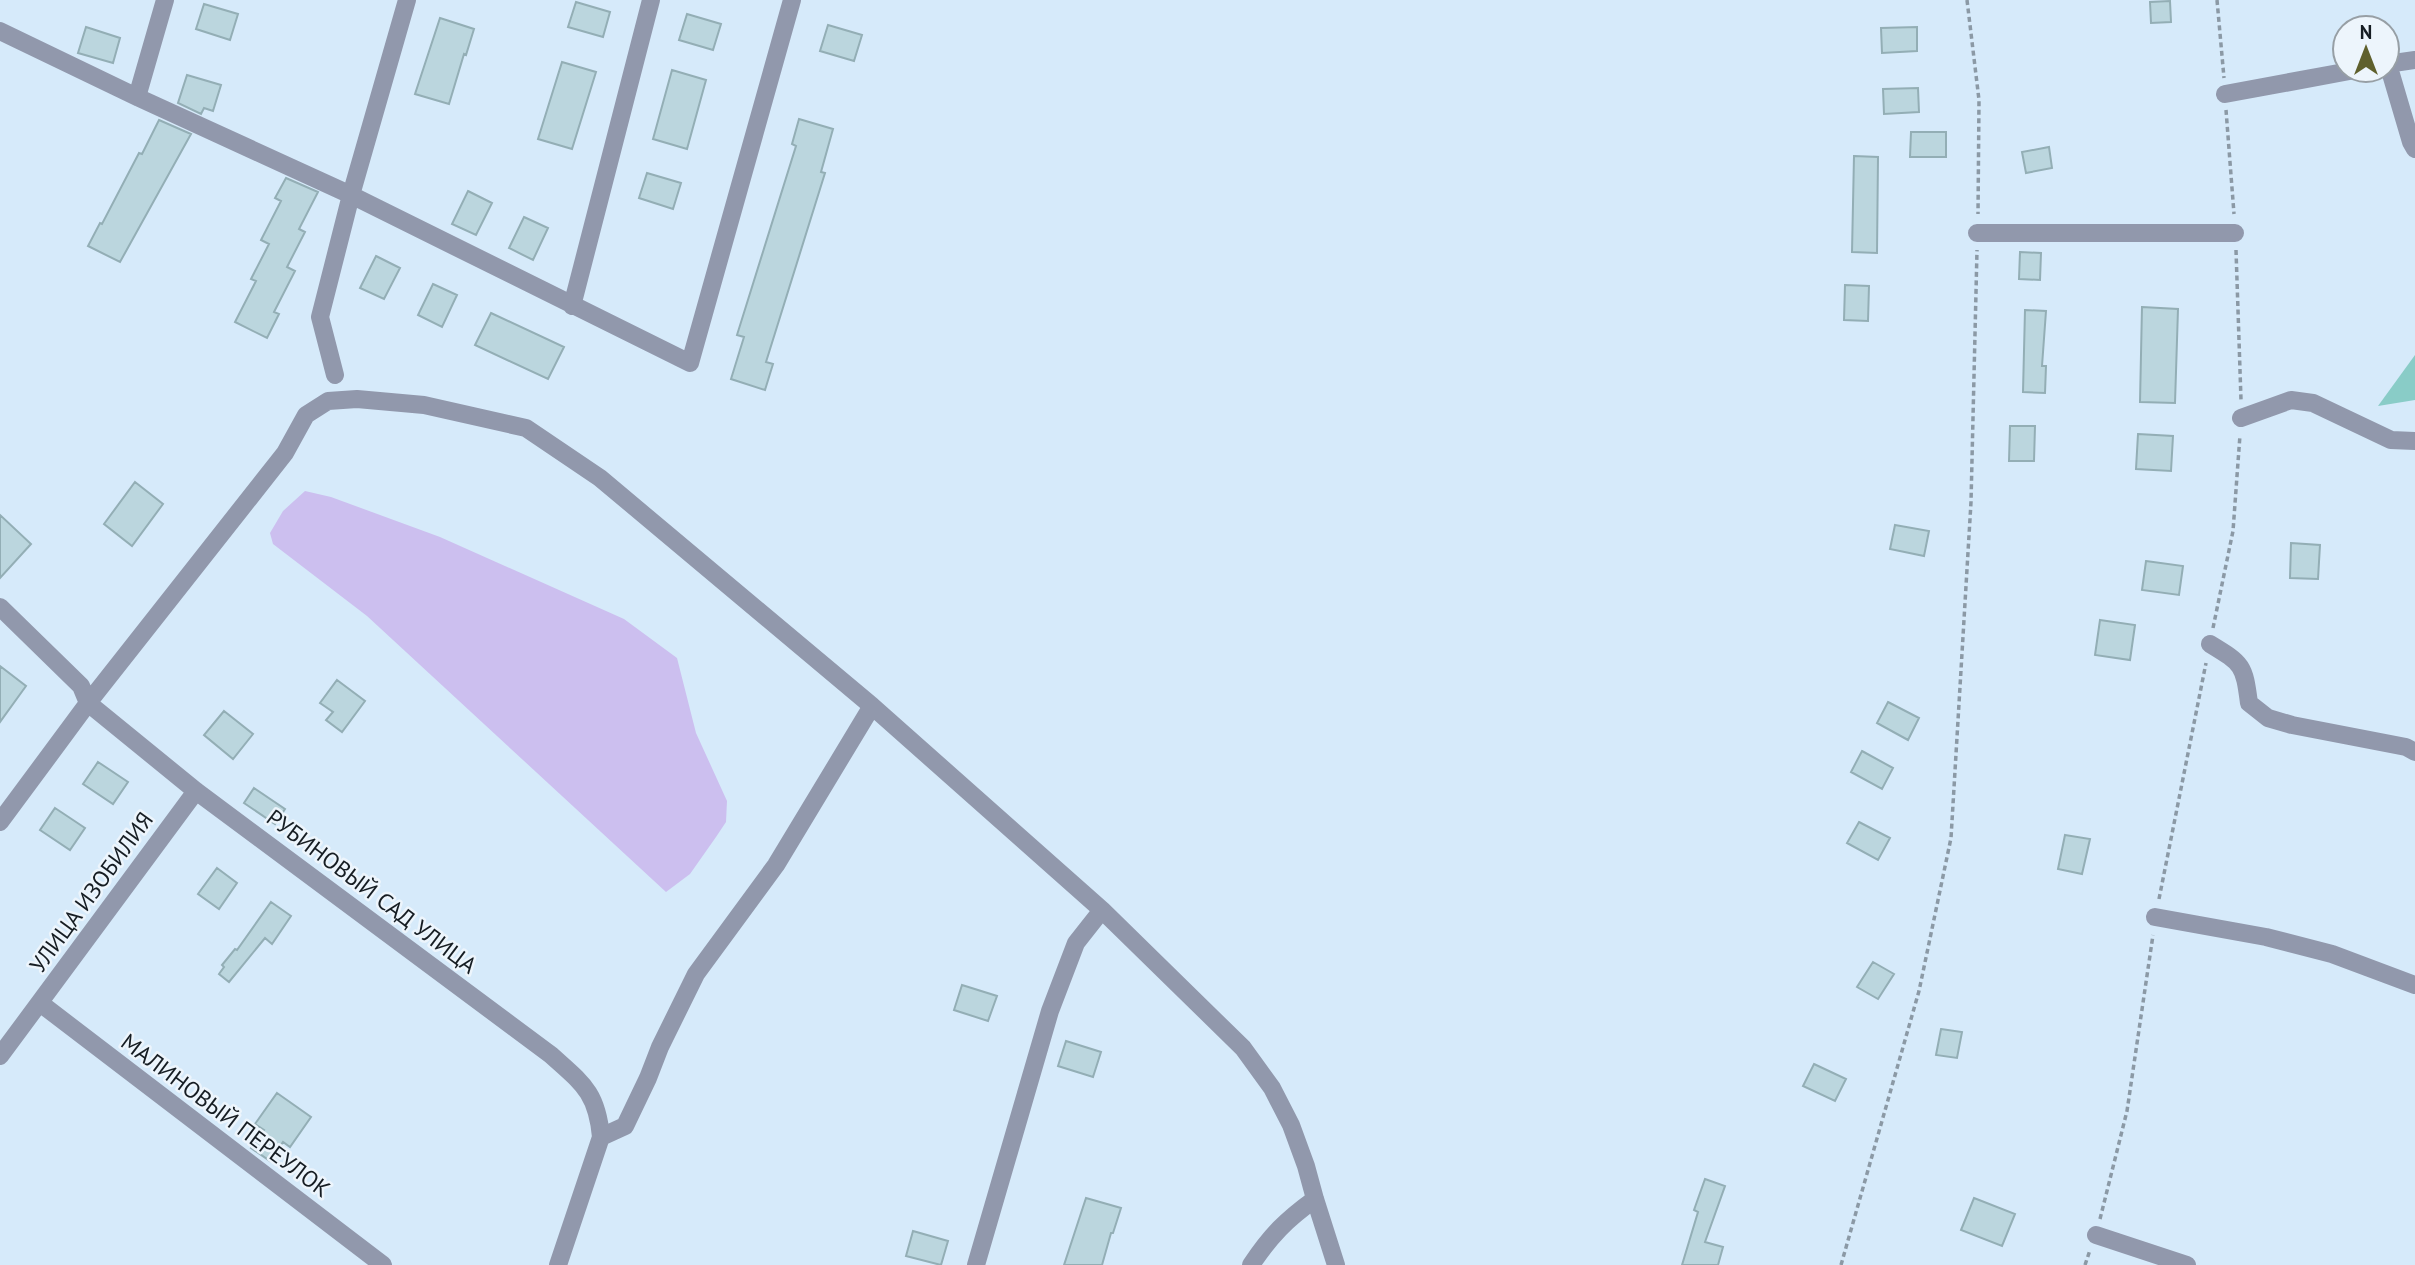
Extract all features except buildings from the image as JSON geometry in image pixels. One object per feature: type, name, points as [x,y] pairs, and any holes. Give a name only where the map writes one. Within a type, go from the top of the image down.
[{"type":"street","points":[[137,97],[165,0]]},
{"type":"street","points":[[335,375],[320,317],[351,195],[407,0]]},
{"type":"street","points":[[572,306],[651,0]]},
{"type":"street","points":[[0,31],[351,195],[690,363],[792,0]]},
{"type":"street","points":[[2225,94],[2331,74]]},
{"type":"street","points":[[2393,84],[2415,149]]},
{"type":"street","points":[[1978,233],[2235,233]]},
{"type":"street","points":[[0,822],[88,703],[285,453],[306,415],[328,401],[357,400],[424,405],[526,428],[600,478],[872,706],[1102,910],[1243,1048],[1272,1088],[1292,1125],[1336,1265]]},
{"type":"street","points":[[2241,418],[2291,401],[2313,403],[2391,440],[2415,441]]},
{"type":"street","name":"РУБИНОВЫЙ САД УЛИЦА","points":[[0,607],[81,686],[88,703],[196,791],[551,1055],[590,1093],[599,1121],[600,1137]]},
{"type":"street","points":[[2210,644],[2238,661],[2245,674],[2249,703],[2267,718],[2406,747],[2415,752]]},
{"type":"street","points":[[558,1265],[600,1137],[625,1126],[676,1011],[696,974],[776,865],[872,706]]},
{"type":"street","name":"УЛИЦА ИЗОБИЛИЯ","points":[[0,1056],[196,791]]},
{"type":"street","points":[[976,1265],[1050,1011],[1076,943],[1102,910]]},
{"type":"street","points":[[2155,917],[2266,937],[2332,954],[2415,985]]},
{"type":"street","name":"МАЛИНОВЫЙ ПЕРЕУЛОК","points":[[40,1003],[383,1265]]},
{"type":"street","points":[[1251,1265],[1269,1238],[1315,1199]]},
{"type":"street","points":[[2096,1235],[2188,1265]]},
{"type":"path","points":[[1841,1265],[1919,991],[1951,838],[1971,502],[1978,233],[1979,100],[1967,0]]},
{"type":"path","points":[[2085,1265],[2096,1235],[2127,1111],[2155,917],[2233,531],[2241,418],[2235,233],[2217,0]]},
{"type":"shaded area","points":[[2415,355],[2415,400],[2378,406]]},
{"type":"shaded area","points":[[305,491],[331,497],[440,537],[624,619],[677,658],[696,733],[727,801],[726,822],[690,874],[666,892],[367,616],[273,544],[270,533],[283,511]]}]
